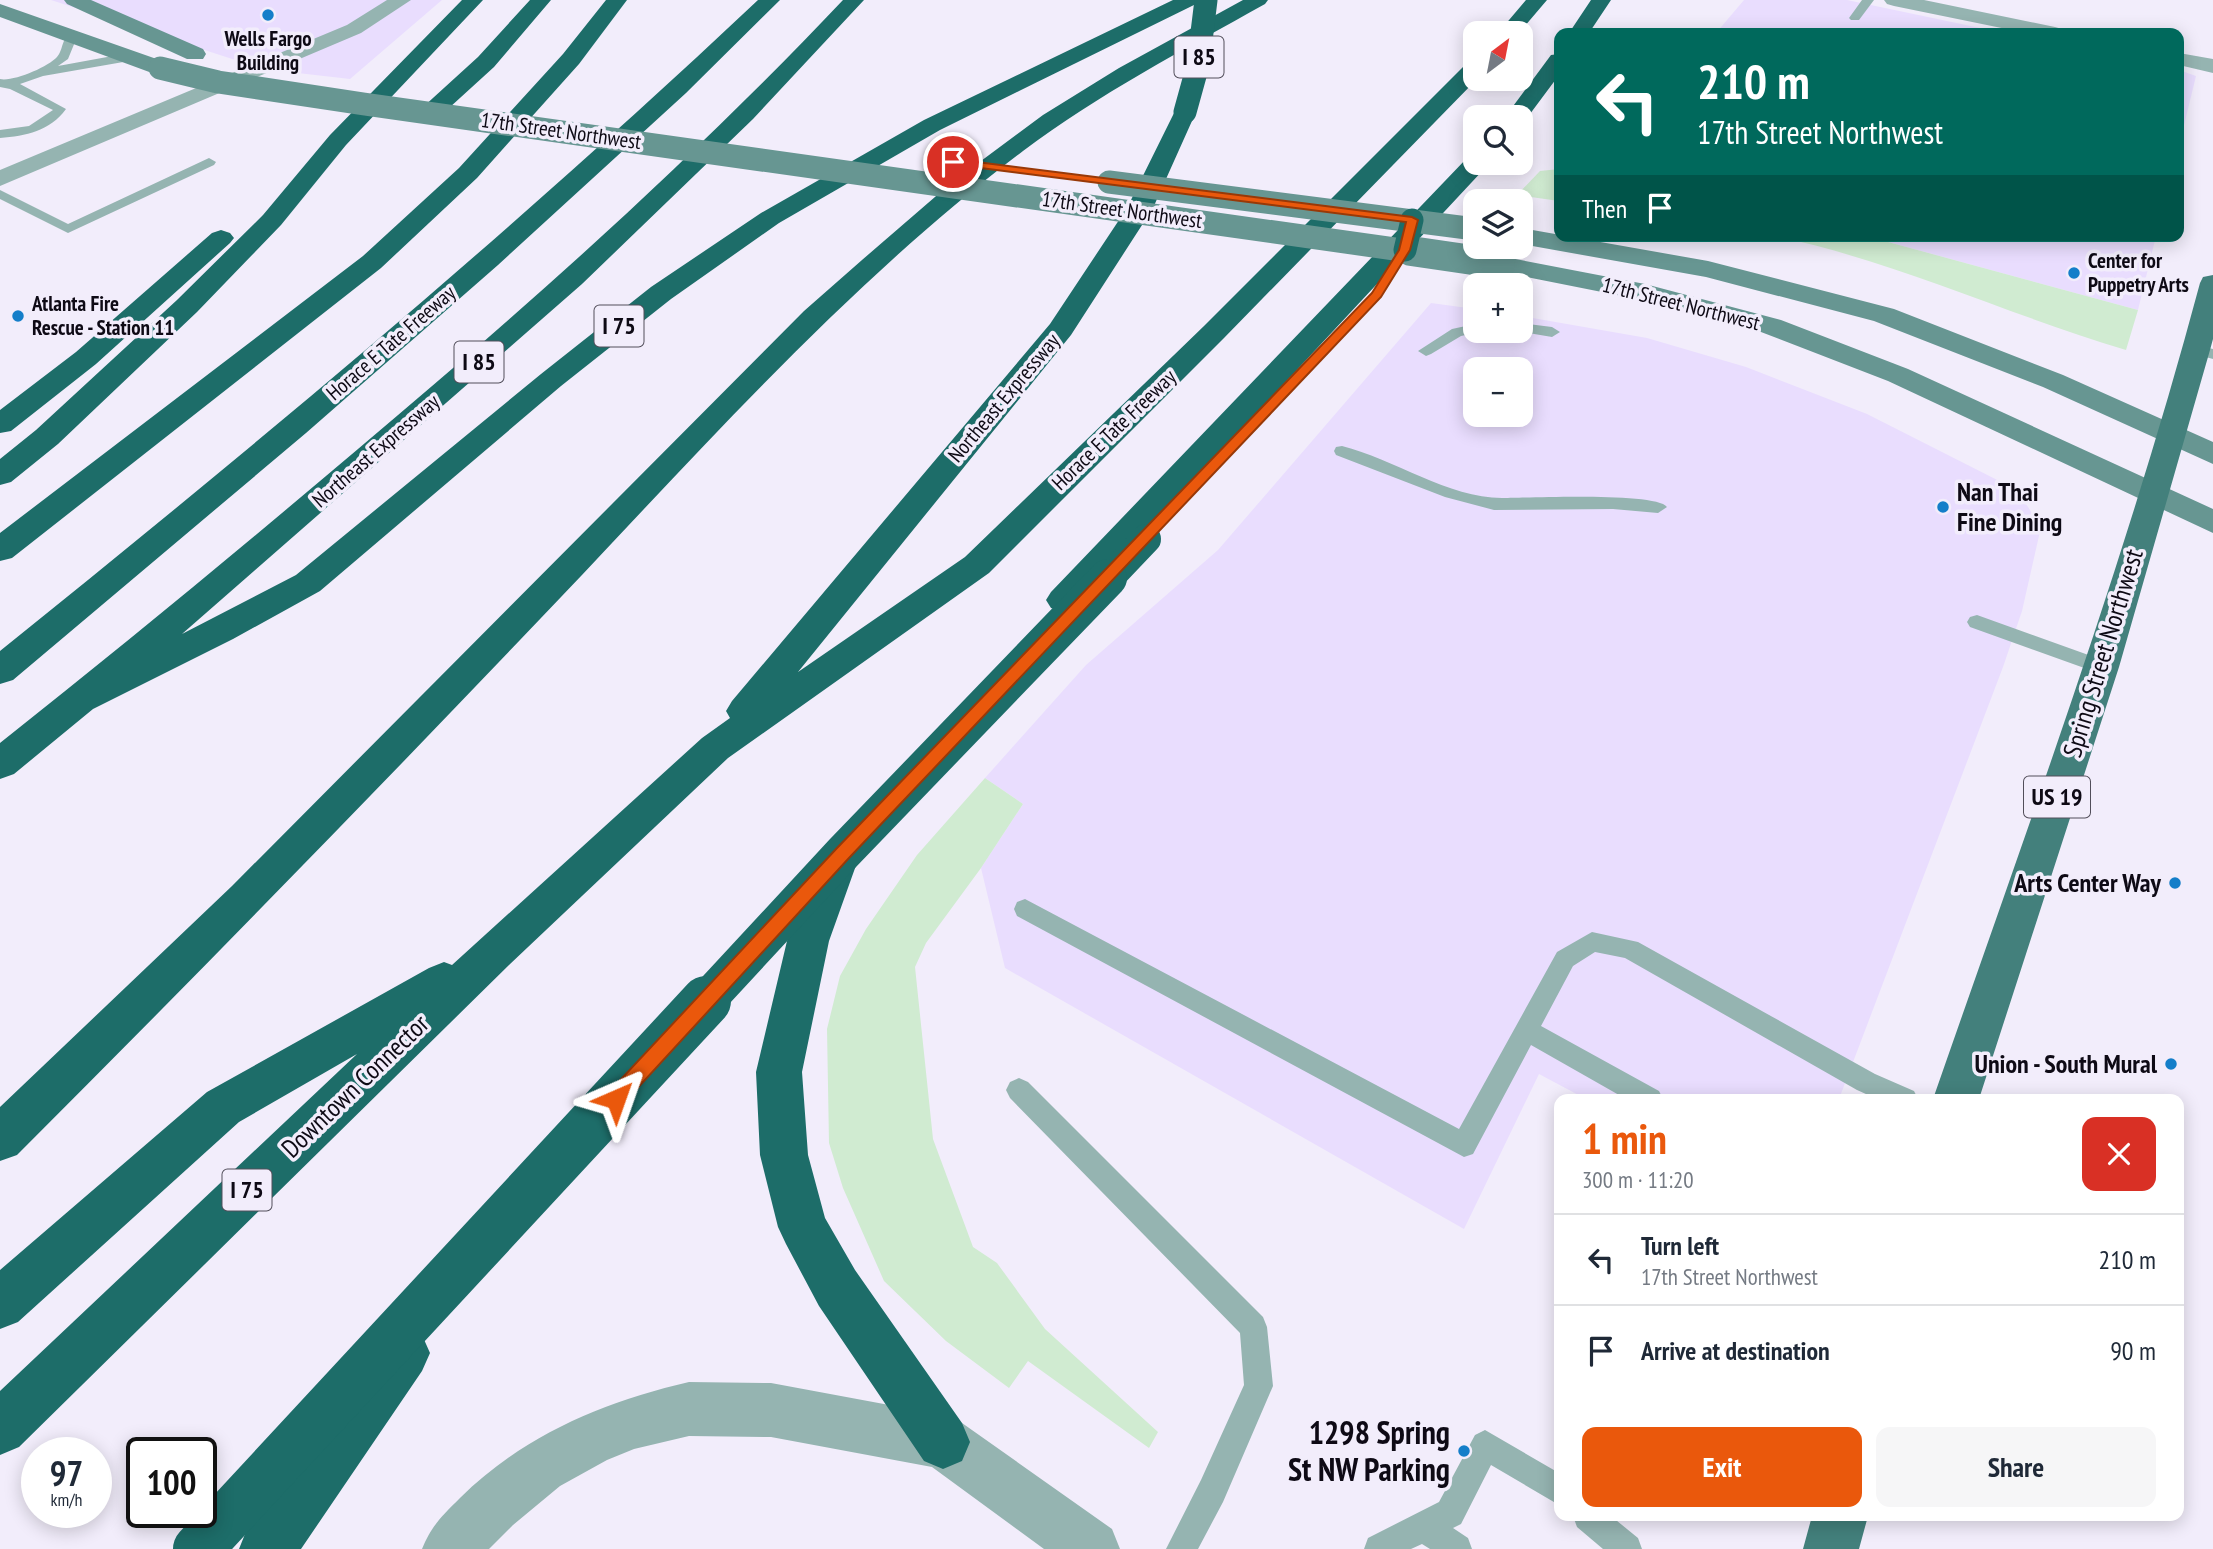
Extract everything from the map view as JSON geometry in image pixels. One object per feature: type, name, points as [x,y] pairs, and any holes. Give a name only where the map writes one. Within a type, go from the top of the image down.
[{"type":"highway","points":[[0,475],[57,428],[187,306],[272,220],[338,139],[473,0]]},
{"type":"highway","points":[[437,106],[486,62],[541,0]]},
{"type":"highway","points":[[0,550],[372,262],[468,173],[571,59],[617,0]]},
{"type":"highway","name":"Horace E Tate Freeway","points":[[0,671],[270,448],[493,254],[704,65],[770,0]]},
{"type":"highway","name":"Northeast Expressway","points":[[0,764],[81,699],[476,365],[682,175],[854,0]]},
{"type":"highway","name":"I 75","points":[[81,699],[221,630],[308,583],[551,380],[639,311],[770,218],[932,125],[1189,0]]},
{"type":"highway","name":"Northeast Expressway","points":[[715,748],[1061,329],[1140,208],[1185,112],[1198,65],[1206,0]]},
{"type":"highway","points":[[0,1139],[257,888],[814,317],[895,243],[1050,121],[1118,78],[1258,0]]},
{"type":"highway","points":[[1519,21],[1537,0]]},
{"type":"highway","points":[[1581,28],[1601,0]]},
{"type":"highway","points":[[1525,105],[1554,67]]},
{"type":"highway","name":"Horace E Tate Freeway","points":[[715,748],[977,565],[1214,332],[1463,80]]},
{"type":"highway","points":[[0,424],[40,395],[116,332],[245,216],[338,139]]},
{"type":"highway","points":[[268,1549],[416,1336],[571,1131],[850,825],[1465,175]]},
{"type":"highway","points":[[198,1549],[843,853],[1377,295],[1405,250],[1412,220]]},
{"type":"highway","points":[[0,528],[232,371]]},
{"type":"highway","name":"Downtown Connector","points":[[0,1428],[494,952],[715,748]]},
{"type":"highway","points":[[850,825],[808,941],[779,1072],[784,1155],[803,1227],[836,1288],[943,1442]]},
{"type":"highway","points":[[0,1304],[223,1107],[494,952]]},
{"type":"main road","name":"17th Street Northwest","points":[[74,0],[195,54],[280,75],[437,106],[1500,264],[1645,292],[1770,326],[1898,375],[2213,522]]},
{"type":"main road","name":"17th Street Northwest","points":[[0,10],[160,68],[218,82],[918,158]]},
{"type":"main road","name":"17th Street Northwest","points":[[959,163],[1014,170]]},
{"type":"main road","name":"17th Street Northwest","points":[[1083,178],[1463,227]]},
{"type":"main road","name":"17th Street Northwest","points":[[1533,238],[1554,242]]},
{"type":"main road","name":"17th Street Northwest","points":[[1555,242],[1708,269],[1884,315],[2053,381],[2213,454]]},
{"type":"main road","name":"Spring Street Northwest","points":[[1958,1094],[2101,667],[2171,435],[2205,352],[2213,282]]},
{"type":"main road","points":[[1831,1549],[1839,1521]]},
{"type":"street","points":[[0,179],[354,29],[401,0]]},
{"type":"street","points":[[1894,0],[2031,28]]},
{"type":"street","points":[[2184,60],[2213,66]]},
{"type":"street","points":[[450,1549],[493,1505],[541,1467],[601,1435],[634,1422],[689,1409],[771,1410],[943,1442],[1091,1549]]},
{"type":"lane","points":[[1855,18],[1868,0]]},
{"type":"lane","points":[[40,73],[62,59],[71,37]]},
{"type":"lane","points":[[4,84],[40,73],[130,57]]},
{"type":"lane","points":[[0,134],[21,132],[46,123],[60,109],[4,84]]},
{"type":"lane","points":[[0,194],[68,229],[209,162]]},
{"type":"lane","points":[[1533,330],[1552,332]]},
{"type":"lane","points":[[1426,351],[1457,332],[1463,331]]},
{"type":"lane","points":[[1342,451],[1451,493],[1494,504],[1613,503],[1658,507]]},
{"type":"lane","points":[[1977,622],[2101,667]]},
{"type":"lane","points":[[1025,909],[1464,1145],[1565,959],[1592,942],[1630,949],[1866,1082],[1894,1094]]},
{"type":"lane","points":[[1525,1029],[1641,1094]]},
{"type":"lane","points":[[1019,1090],[1252,1326],[1259,1386],[1212,1491],[1181,1549]]},
{"type":"lane","points":[[1379,1549],[1450,1513],[1485,1445],[1554,1487]]},
{"type":"lane","points":[[1594,1521],[1626,1549]]},
{"type":"lane","points":[[1423,1526],[1457,1549]]},
{"type":"shaded area","points":[[51,0],[442,0],[350,79],[263,69]]},
{"type":"shaded area","points":[[1744,0],[1847,0],[1980,28],[1720,28]]},
{"type":"shaded area","points":[[2184,72],[2196,76],[2184,125]]},
{"type":"shaded area","name":"Center for Puppetry Arts","points":[[1888,242],[2155,242],[2138,310]]},
{"type":"shaded area","points":[[1431,303],[1463,307],[1463,343],[1533,343],[1533,318],[1647,338],[1746,367],[1867,414],[2017,490],[2041,527],[2022,611],[2003,667],[1841,1094],[1577,1094],[1539,1074],[1464,1229],[1005,968],[981,868],[1023,804],[985,778],[1086,665],[1218,550]]},
{"type":"green space","points":[[1554,170],[1554,200],[1533,197],[1533,189],[1523,189],[1540,171]]},
{"type":"green space","points":[[1799,242],[1888,242],[2138,310],[2126,350],[1864,259]]},
{"type":"green space","points":[[985,778],[1023,804],[981,868],[926,943],[915,967],[933,1139],[973,1247],[997,1263],[1045,1329],[1158,1432],[1149,1448],[1028,1361],[1009,1388],[946,1341],[884,1281],[843,1188],[829,1143],[827,1029],[840,976],[866,929],[917,855]]},
{"type":"place","name":"Wells Fargo Building","points":[[268,15]]},
{"type":"place","name":"Center for Puppetry Arts","points":[[2074,273]]},
{"type":"place","name":"Atlanta Fire Rescue - Station 11","points":[[18,316]]},
{"type":"place","name":"Nan Thai Fine Dining","points":[[1943,507]]},
{"type":"place","name":"Arts Center Way","points":[[2175,883]]},
{"type":"place","name":"Union - South Mural","points":[[2171,1064]]},
{"type":"place","name":"1298 Spring St NW Parking","points":[[1464,1451]]},
{"type":"route","points":[[616,1099],[843,853],[1377,295],[1405,250],[1412,220],[953,162]]}]
